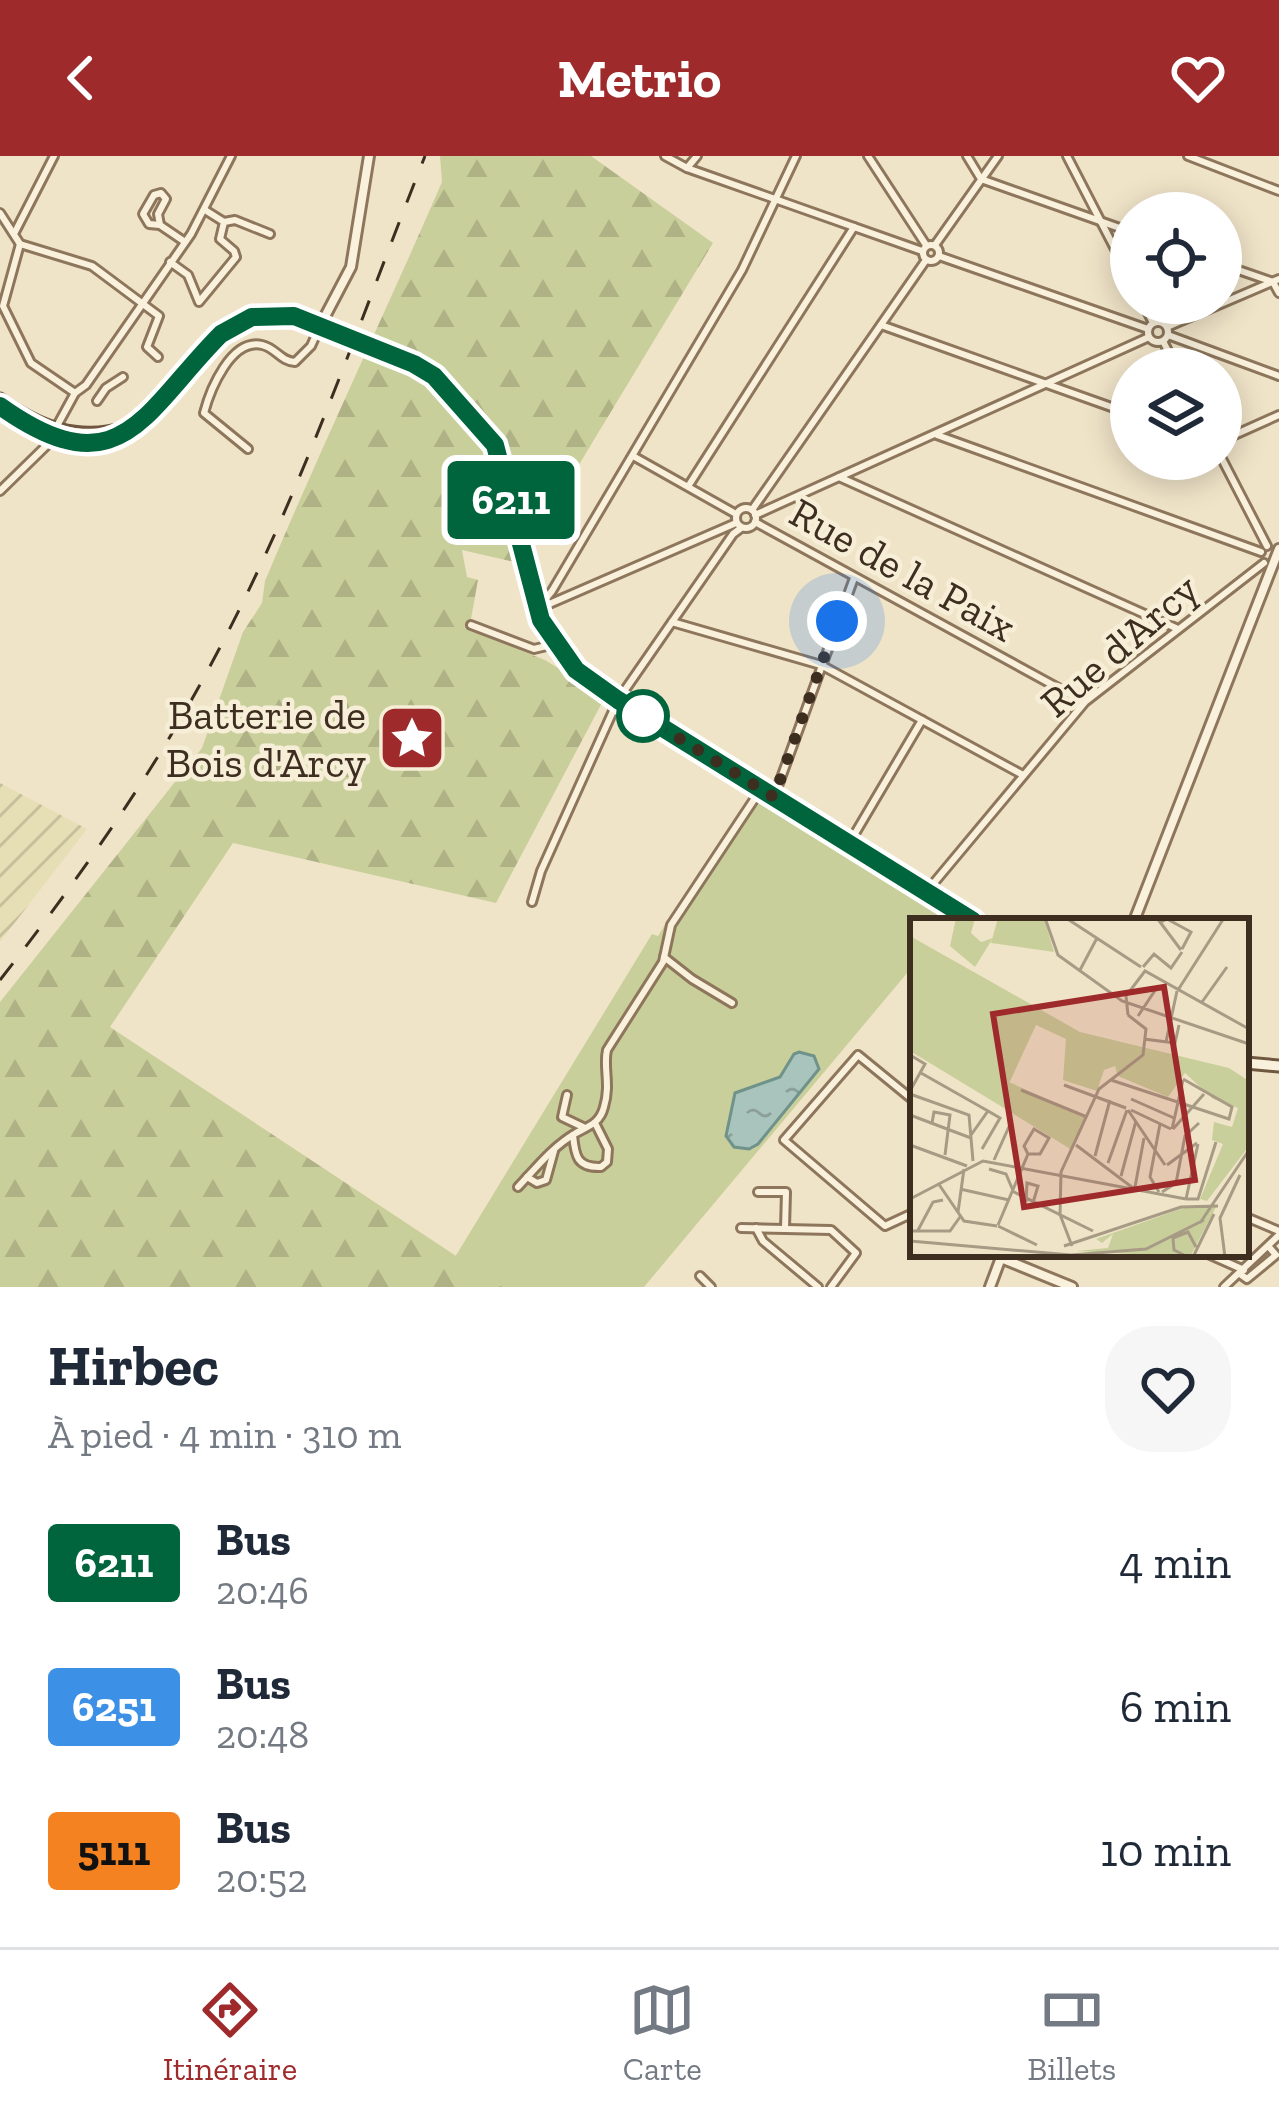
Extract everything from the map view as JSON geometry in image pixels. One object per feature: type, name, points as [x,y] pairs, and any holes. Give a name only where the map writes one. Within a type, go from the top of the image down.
[{"type":"main road","points":[[0,403],[53,433],[98,442],[127,434],[202,353],[236,324],[269,315],[294,316],[414,364],[434,376],[495,445],[537,609],[555,644],[576,670],[969,918]]},
{"type":"main road","points":[[1249,1060],[1279,1063]]},
{"type":"street","points":[[15,232],[54,156]]},
{"type":"street","points":[[0,491],[46,446],[75,393],[89,380],[185,242],[231,156]]},
{"type":"street","points":[[248,449],[204,413],[220,374],[239,351],[254,344],[266,345],[285,362],[295,362],[311,346],[351,268],[369,156]]},
{"type":"street","points":[[665,156],[776,200],[1279,376]]},
{"type":"street","points":[[687,168],[697,156]]},
{"type":"street","points":[[537,609],[742,270],[796,156]]},
{"type":"street","points":[[868,156],[933,261],[939,256]]},
{"type":"street","points":[[967,156],[981,179],[1110,225]]},
{"type":"street","points":[[738,522],[748,529],[927,250],[998,156]]},
{"type":"street","points":[[1067,156],[1110,241]]},
{"type":"street","points":[[1188,156],[1279,190]]},
{"type":"street","points":[[160,225],[158,214],[166,199],[159,193],[143,217],[146,223],[160,225],[185,242]]},
{"type":"street","points":[[205,210],[224,221],[235,220],[270,234]]},
{"type":"street","points":[[0,213],[20,244],[3,306],[31,363],[75,393]]},
{"type":"street","points":[[170,262],[188,275],[200,302],[204,299],[236,257],[220,239],[224,221]]},
{"type":"street","points":[[689,485],[854,227]]},
{"type":"street","points":[[20,244],[92,266],[143,303],[160,319],[147,346],[158,357]]},
{"type":"street","points":[[1242,270],[1276,281]]},
{"type":"street","points":[[754,516],[1044,384],[1150,330],[1166,334],[1276,281]]},
{"type":"street","points":[[1276,281],[1279,293]]},
{"type":"street","points":[[1148,324],[1150,330]]},
{"type":"street","points":[[881,326],[1110,407]]},
{"type":"street","points":[[1166,334],[1170,348]]},
{"type":"street","points":[[97,401],[123,377]]},
{"type":"street","points":[[89,380],[104,391]]},
{"type":"street","points":[[1242,432],[1279,416]]},
{"type":"street","points":[[935,434],[1264,549],[1279,548]]},
{"type":"street","name":"Rue de la Paix","points":[[633,456],[689,485],[738,522]]},
{"type":"street","points":[[839,477],[1178,629]]},
{"type":"street","points":[[1232,480],[1268,565]]},
{"type":"street","points":[[532,902],[618,700],[743,508],[754,516]]},
{"type":"street","name":"Rue de la Paix","points":[[754,516],[854,578],[1085,702]]},
{"type":"street","points":[[537,609],[738,522]]},
{"type":"street","points":[[1135,918],[1268,565],[1279,548]]},
{"type":"street","name":"Rue d'Arcy","points":[[928,890],[1085,702],[1268,565]]},
{"type":"street","points":[[774,797],[854,578]]},
{"type":"street","points":[[672,622],[821,665],[1023,775]]},
{"type":"street","points":[[471,625],[534,650],[555,644]]},
{"type":"street","points":[[850,842],[922,720]]},
{"type":"street","points":[[518,1187],[554,1148],[603,1114],[610,1077],[604,1056],[664,957],[671,926],[761,788]]},
{"type":"street","points":[[664,957],[732,1003]]},
{"type":"street","points":[[910,1098],[858,1055],[784,1140],[885,1226],[910,1215]]},
{"type":"street","points":[[567,1095],[562,1117],[591,1125],[608,1149],[607,1162],[585,1167],[579,1162],[573,1135]]},
{"type":"street","points":[[527,1178],[537,1183],[546,1180],[554,1148]]},
{"type":"street","points":[[758,1192],[786,1192],[785,1228]]},
{"type":"street","points":[[1228,1286],[1279,1233],[1249,1218]]},
{"type":"street","points":[[741,1228],[826,1229],[853,1248],[855,1258],[831,1287]]},
{"type":"street","points":[[756,1228],[763,1241],[818,1287]]},
{"type":"street","points":[[990,1287],[999,1257]]},
{"type":"street","points":[[1004,1257],[1072,1287]]},
{"type":"street","points":[[1214,1257],[1242,1271]]},
{"type":"street","points":[[700,1276],[710,1287]]},
{"type":"shaded area","points":[[0,783],[87,829],[0,942]]},
{"type":"green space","points":[[440,156],[591,156],[713,243],[528,549],[514,562],[462,550],[467,577],[478,580],[469,630],[545,660],[605,697],[496,903],[233,843],[110,1027],[503,1287],[0,1287],[0,1002],[202,748],[243,632],[262,603],[265,581],[286,531],[442,182]]},
{"type":"green space","points":[[761,796],[955,916],[910,918],[910,970],[644,1287],[503,1287],[455,1257],[652,934],[658,936],[668,920],[676,924]]},
{"type":"water","points":[[799,1052],[814,1056],[819,1069],[758,1144],[749,1149],[734,1147],[726,1136],[735,1093],[780,1077]]},
{"type":"railway","points":[[0,980],[116,821],[217,653],[302,470],[425,156]]},
{"type":"bus line","name":"6211","points":[[0,406],[66,440],[98,442],[127,434],[144,423],[221,334],[252,317],[269,315],[304,319],[414,364],[434,376],[495,445],[541,620],[576,670],[970,918]]},
{"type":"place","name":"Batterie de Bois d'Arcy","points":[[412,738]]},
{"type":"route","points":[[643,716],[774,797],[837,621]]}]
